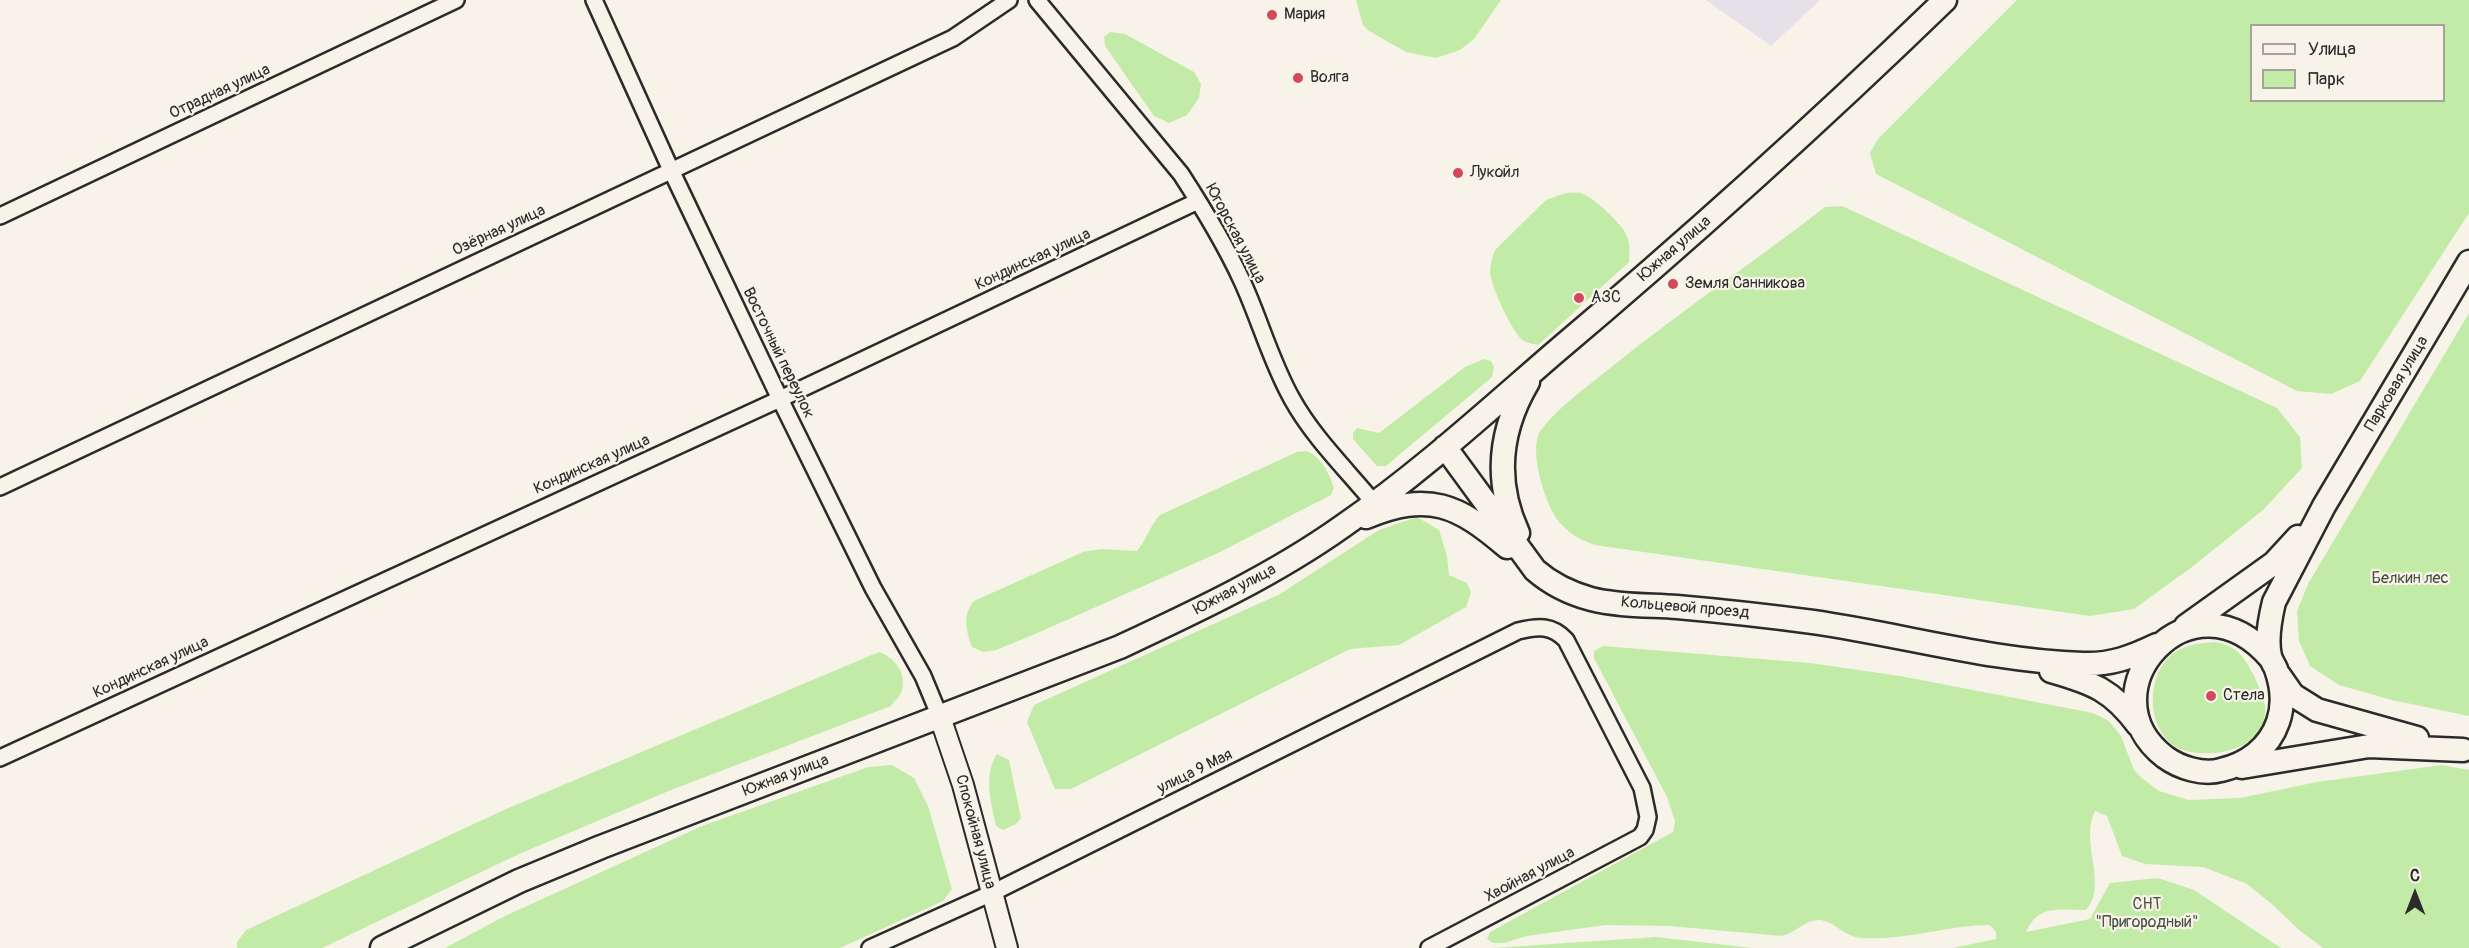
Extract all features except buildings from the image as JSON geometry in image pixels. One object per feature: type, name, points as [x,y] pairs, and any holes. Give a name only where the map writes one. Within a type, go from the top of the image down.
[{"type":"main road","name":"Южная улица","points":[[382,948],[519,881],[601,847],[1120,647],[1198,611],[1267,574],[1345,525],[1445,447],[1536,370],[1695,232],[1828,112],[1945,0]]},
{"type":"main road","name":"Парковая улица","points":[[2273,664],[2269,633],[2274,602],[2324,506],[2469,262]]},
{"type":"main road","points":[[1535,570],[1510,515],[1503,489],[1502,470],[1504,448],[1512,415],[1520,395],[1536,370]]},
{"type":"main road","name":"Кольцевой проезд","points":[[1445,447],[1535,570],[1546,580],[1566,591],[1593,599],[1815,622],[1992,654],[2083,664],[2113,663],[2130,658],[2169,638]]},
{"type":"main road","points":[[1345,525],[1379,511],[1408,504],[1428,503],[1455,510],[1478,522],[1535,570]]},
{"type":"main road","name":"Парковая улица","points":[[2169,638],[2230,597],[2274,563],[2324,506]]},
{"type":"main road","points":[[2197,626],[2233,630],[2253,641],[2273,664],[2293,695],[2318,710],[2466,751],[2369,746],[2220,771],[2182,767],[2158,752],[2146,736],[2136,710],[2138,680],[2143,666],[2169,638],[2197,626]]},
{"type":"main road","name":"Кольцевой проезд","points":[[1992,654],[2081,680],[2103,690],[2122,704],[2146,736]]},
{"type":"main road","points":[[2220,771],[2247,761],[2270,738],[2278,723],[2281,690],[2273,664]]},
{"type":"street","name":"Отрадная улица","points":[[0,216],[456,0]]},
{"type":"street","name":"Восточный переулок","points":[[594,0],[671,170],[780,399],[873,588],[922,676],[940,717]]},
{"type":"street","name":"Озёрная улица","points":[[0,487],[953,38],[1009,0]]},
{"type":"street","name":"Югорская улица","points":[[1036,0],[1166,155],[1198,201],[1242,281],[1291,399],[1306,422],[1374,503]]},
{"type":"street","name":"Кондинская улица","points":[[0,758],[780,399],[1198,201]]},
{"type":"street","name":"Хвойная улица","points":[[1429,948],[1640,837],[1645,830],[1648,817],[1642,788],[1566,640],[1559,632],[1535,627]]},
{"type":"street","name":"улица 9 Мая","points":[[870,948],[992,893],[1518,631],[1535,627]]},
{"type":"street","name":"Спокойная улица","points":[[940,717],[963,785],[1007,948]]},
{"type":"shaded area","points":[[1706,0],[1820,0],[1771,46]]},
{"type":"green space","points":[[1356,0],[1501,0],[1474,39],[1460,50],[1436,58],[1406,52],[1369,31],[1363,25]]},
{"type":"green space","points":[[2017,0],[2469,0],[2469,213],[2360,381],[2331,394],[2297,391],[1876,174],[1870,153],[1878,139]]},
{"type":"green space","points":[[1110,32],[1125,34],[1194,72],[1201,84],[1199,98],[1187,115],[1169,123],[1154,116],[1105,46],[1104,37]]},
{"type":"green space","points":[[1566,193],[1586,195],[1613,217],[1626,234],[1630,251],[1629,262],[1538,345],[1524,341],[1514,330],[1498,299],[1491,279],[1491,264],[1495,250],[1546,200]]},
{"type":"green space","points":[[1842,206],[2277,408],[2300,437],[2302,468],[2263,510],[2192,567],[2134,609],[2090,616],[1595,545],[1569,531],[1561,524],[1550,506],[1537,464],[1537,439],[1548,421],[1635,348],[1825,207]]},
{"type":"green space","name":"Белкин лес","points":[[2469,313],[2469,716],[2392,700],[2339,685],[2310,666],[2299,641],[2297,611],[2308,584]]},
{"type":"green space","points":[[1484,359],[1491,361],[1494,367],[1492,377],[1386,466],[1377,466],[1353,439],[1353,433],[1357,428],[1379,433],[1465,367]]},
{"type":"green space","points":[[1306,451],[1316,457],[1327,471],[1334,488],[1331,495],[1218,553],[1035,634],[996,650],[983,652],[972,647],[966,623],[968,612],[974,601],[1083,552],[1101,549],[1137,551],[1160,515],[1297,452]]},
{"type":"green space","points":[[1417,517],[1439,530],[1447,556],[1449,575],[1467,583],[1471,592],[1466,607],[1399,645],[1350,649],[1071,789],[1055,789],[1027,722],[1034,705],[1280,594],[1379,530]]},
{"type":"green space","points":[[2215,642],[2234,649],[2247,663],[2263,698],[2264,720],[2259,731],[2239,747],[2213,753],[2187,751],[2174,745],[2164,736],[2157,724],[2153,696],[2155,681],[2161,668],[2174,653],[2190,645]]},
{"type":"green space","name":"СНТ \"Пригородный\"","points":[[1603,646],[1810,663],[1900,676],[2093,713],[2109,721],[2121,736],[2134,770],[2143,779],[2159,791],[2189,800],[2240,798],[2317,782],[2442,765],[2469,770],[2469,948],[2323,948],[2247,884],[2203,867],[2145,864],[2122,856],[2107,816],[2095,811],[2090,836],[2095,876],[2092,900],[2086,910],[2050,910],[2043,913],[2031,923],[2026,932],[2090,919],[2110,883],[2158,878],[2194,890],[2281,948],[1953,948],[1996,939],[1996,932],[1990,925],[1958,927],[1894,937],[1862,938],[1850,935],[1820,920],[1810,922],[1782,936],[1669,926],[1605,925],[1493,943],[1487,939],[1490,932],[1673,832],[1675,821],[1667,797],[1594,658],[1594,651]]},
{"type":"green space","points":[[879,652],[898,666],[903,678],[901,692],[891,706],[671,790],[519,854],[322,948],[237,948],[237,942],[246,930],[506,809]]},
{"type":"green space","points":[[997,754],[1009,760],[1021,818],[1016,824],[1003,830],[996,826],[989,789],[990,771]]},
{"type":"green space","points":[[892,765],[914,778],[928,806],[952,889],[943,901],[840,948],[445,948],[505,916],[702,826],[868,767]]},
{"type":"green space","points":[[1656,937],[1752,948],[1493,948]]},
{"type":"place","name":"Мария","points":[[1272,15]]},
{"type":"place","name":"Волга","points":[[1298,78]]},
{"type":"place","name":"Лукойл","points":[[1458,173]]},
{"type":"place","name":"Земля Санникова","points":[[1673,284]]},
{"type":"place","name":"АЗС","points":[[1579,298]]},
{"type":"place","name":"Стела","points":[[2211,696]]}]
